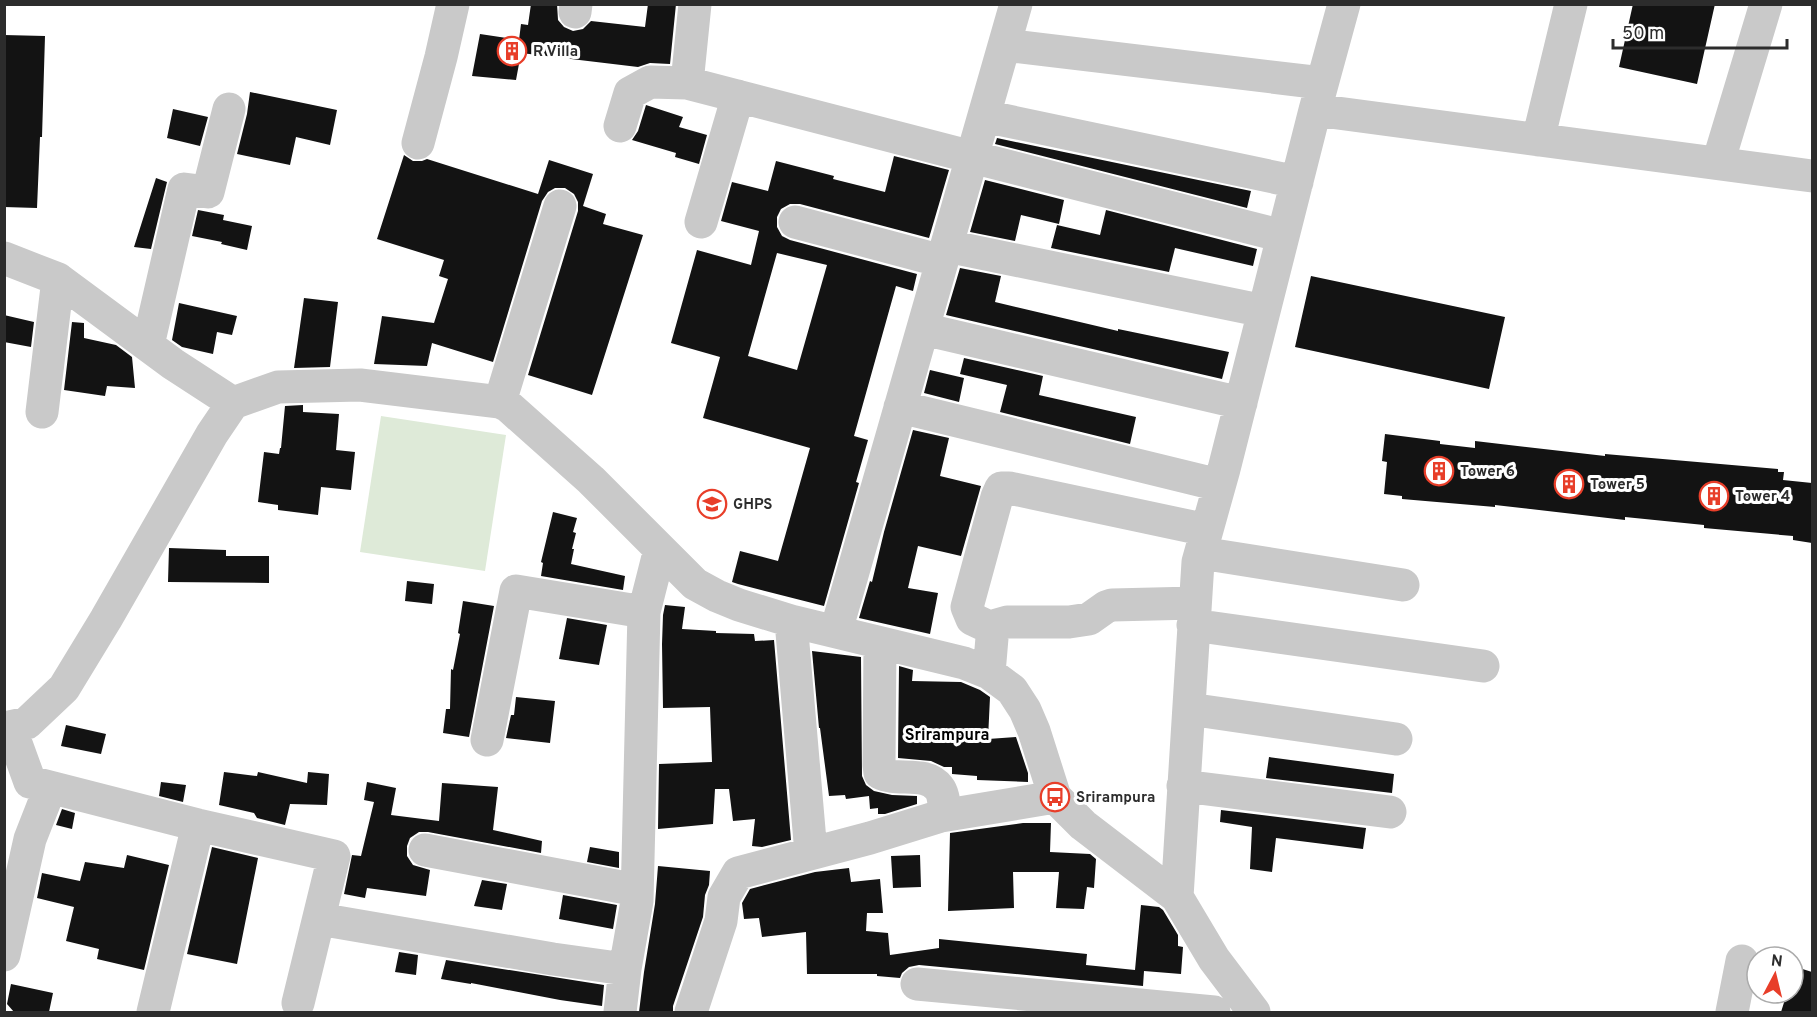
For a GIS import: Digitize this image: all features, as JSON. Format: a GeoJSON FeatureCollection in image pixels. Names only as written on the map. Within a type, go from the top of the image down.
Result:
{"type":"FeatureCollection","features":[{"type":"Feature","properties":{"kind":"street"},"geometry":{"type":"LineString","coordinates":[[418,143],[453,4]]}},
{"type":"Feature","properties":{"kind":"street"},"geometry":{"type":"LineString","coordinates":[[687,83],[695,4]]}},
{"type":"Feature","properties":{"kind":"street"},"geometry":{"type":"LineString","coordinates":[[836,631],[1016,4]]}},
{"type":"Feature","properties":{"kind":"street"},"geometry":{"type":"LineString","coordinates":[[1177,897],[1194,614],[1204,542],[1344,4]]}},
{"type":"Feature","properties":{"kind":"street"},"geometry":{"type":"LineString","coordinates":[[1538,140],[1571,4]]}},
{"type":"Feature","properties":{"kind":"street"},"geometry":{"type":"LineString","coordinates":[[1718,163],[1766,4]]}},
{"type":"Feature","properties":{"kind":"street"},"geometry":{"type":"LineString","coordinates":[[1005,45],[1319,97],[1538,140],[1812,176]]}},
{"type":"Feature","properties":{"kind":"street"},"geometry":{"type":"LineString","coordinates":[[620,126],[630,93],[650,82],[687,83],[1283,236]]}},
{"type":"Feature","properties":{"kind":"street"},"geometry":{"type":"LineString","coordinates":[[701,222],[738,96]]}},
{"type":"Feature","properties":{"kind":"street"},"geometry":{"type":"LineString","coordinates":[[148,345],[184,189],[208,192],[229,109]]}},
{"type":"Feature","properties":{"kind":"street"},"geometry":{"type":"LineString","coordinates":[[984,116],[1297,182]]}},
{"type":"Feature","properties":{"kind":"street"},"geometry":{"type":"LineString","coordinates":[[500,402],[560,206]]}},
{"type":"Feature","properties":{"kind":"street"},"geometry":{"type":"LineString","coordinates":[[795,222],[944,254],[1264,311]]}},
{"type":"Feature","properties":{"kind":"street"},"geometry":{"type":"LineString","coordinates":[[4,258],[58,279],[173,364],[233,403]]}},
{"type":"Feature","properties":{"kind":"street"},"geometry":{"type":"LineString","coordinates":[[42,412],[58,279]]}},
{"type":"Feature","properties":{"kind":"street"},"geometry":{"type":"LineString","coordinates":[[923,329],[1241,403]]}},
{"type":"Feature","properties":{"kind":"street"},"geometry":{"type":"LineString","coordinates":[[298,1003],[334,856],[198,825],[30,782],[7,727],[27,723],[64,688],[212,434],[233,403],[278,387],[360,385],[500,402],[508,406],[591,480],[695,584],[717,596],[791,621],[964,663],[989,673],[1012,690],[1025,710],[1034,731],[1054,797],[1083,825],[1177,897],[1214,959],[1254,1012]]}},
{"type":"Feature","properties":{"kind":"street"},"geometry":{"type":"LineString","coordinates":[[900,407],[1219,485]]}},
{"type":"Feature","properties":{"kind":"street"},"geometry":{"type":"LineString","coordinates":[[1403,585],[1204,542],[1009,488],[1001,489],[997,497],[968,607],[972,619],[987,626],[1007,622],[1069,622],[1089,619],[1112,605],[1194,614],[1483,666]]}},
{"type":"Feature","properties":{"kind":"street"},"geometry":{"type":"LineString","coordinates":[[620,1012],[637,890],[644,612],[660,549]]}},
{"type":"Feature","properties":{"kind":"street"},"geometry":{"type":"LineString","coordinates":[[487,740],[516,591],[644,612]]}},
{"type":"Feature","properties":{"kind":"street"},"geometry":{"type":"LineString","coordinates":[[791,621],[811,853]]}},
{"type":"Feature","properties":{"kind":"street"},"geometry":{"type":"LineString","coordinates":[[989,673],[993,626]]}},
{"type":"Feature","properties":{"kind":"street"},"geometry":{"type":"LineString","coordinates":[[880,643],[880,773],[886,776],[920,778],[932,782],[939,788],[946,815]]}},
{"type":"Feature","properties":{"kind":"street"},"geometry":{"type":"LineString","coordinates":[[1190,709],[1396,739]]}},
{"type":"Feature","properties":{"kind":"street"},"geometry":{"type":"LineString","coordinates":[[1183,786],[1390,812]]}},
{"type":"Feature","properties":{"kind":"street"},"geometry":{"type":"LineString","coordinates":[[4,955],[30,839],[50,788]]}},
{"type":"Feature","properties":{"kind":"street"},"geometry":{"type":"LineString","coordinates":[[691,1012],[721,921],[724,897],[738,873],[946,815],[1054,797]]}},
{"type":"Feature","properties":{"kind":"street"},"geometry":{"type":"LineString","coordinates":[[153,1012],[198,825]]}},
{"type":"Feature","properties":{"kind":"street"},"geometry":{"type":"LineString","coordinates":[[425,850],[637,890]]}},
{"type":"Feature","properties":{"kind":"street"},"geometry":{"type":"LineString","coordinates":[[319,919],[625,969]]}},
{"type":"Feature","properties":{"kind":"street"},"geometry":{"type":"LineString","coordinates":[[1732,1012],[1742,960]]}},
{"type":"Feature","properties":{"kind":"street"},"geometry":{"type":"LineString","coordinates":[[917,984],[1214,1012]]}},
{"type":"Feature","properties":{"kind":"green space"},"geometry":{"type":"Polygon","coordinates":[[[381,416],[506,435],[485,571],[360,552],[381,416]]]}},
{"type":"Feature","properties":{"kind":"building"},"geometry":{"type":"Polygon","coordinates":[[[531,4],[557,4],[558,20],[564,27],[573,31],[583,29],[591,21],[645,27],[648,4],[676,4],[670,64],[650,63],[638,67],[521,53],[516,80],[472,76],[480,34],[519,40],[521,24],[528,25],[531,4]]]}},
{"type":"Feature","properties":{"kind":"building"},"geometry":{"type":"Polygon","coordinates":[[[1633,4],[1715,4],[1697,84],[1619,67],[1633,4]]]}},
{"type":"Feature","properties":{"kind":"building"},"geometry":{"type":"Polygon","coordinates":[[[4,35],[45,36],[37,208],[4,207],[4,35]]]}},
{"type":"Feature","properties":{"kind":"building"},"geometry":{"type":"Polygon","coordinates":[[[250,92],[337,110],[330,145],[296,137],[290,165],[237,154],[250,92]]]}},
{"type":"Feature","properties":{"kind":"building"},"geometry":{"type":"Polygon","coordinates":[[[646,105],[683,117],[679,127],[707,135],[699,164],[675,157],[676,153],[632,140],[638,131],[646,105]]]}},
{"type":"Feature","properties":{"kind":"building"},"geometry":{"type":"Polygon","coordinates":[[[173,109],[208,117],[200,146],[167,138],[173,109]]]}},
{"type":"Feature","properties":{"kind":"building"},"geometry":{"type":"Polygon","coordinates":[[[997,138],[1251,191],[1247,208],[995,144],[997,138]]]}},
{"type":"Feature","properties":{"kind":"building"},"geometry":{"type":"Polygon","coordinates":[[[404,155],[413,161],[427,159],[538,194],[549,160],[593,174],[583,206],[606,214],[603,224],[643,235],[592,395],[528,375],[578,211],[578,202],[574,194],[565,188],[555,188],[548,192],[542,201],[493,362],[432,343],[427,366],[374,364],[382,316],[434,323],[448,279],[439,276],[444,260],[377,239],[404,155]]]}},
{"type":"Feature","properties":{"kind":"building"},"geometry":{"type":"Polygon","coordinates":[[[894,156],[949,170],[929,238],[800,204],[790,204],[781,209],[777,217],[777,227],[782,236],[790,240],[917,274],[913,291],[896,286],[854,436],[868,440],[856,482],[859,483],[824,606],[732,582],[740,551],[778,561],[810,448],[703,418],[720,357],[671,343],[697,250],[751,265],[759,231],[721,221],[732,182],[768,191],[776,161],[885,192],[894,156]],[[777,253],[748,356],[797,370],[827,265],[777,253]]]}},
{"type":"Feature","properties":{"kind":"building"},"geometry":{"type":"Polygon","coordinates":[[[156,178],[167,182],[151,249],[134,247],[156,178]]]}},
{"type":"Feature","properties":{"kind":"building"},"geometry":{"type":"Polygon","coordinates":[[[985,180],[1064,200],[1059,224],[1021,215],[1015,241],[970,232],[985,180]]]}},
{"type":"Feature","properties":{"kind":"building"},"geometry":{"type":"Polygon","coordinates":[[[198,210],[224,215],[223,220],[252,226],[247,250],[192,236],[198,210]]]}},
{"type":"Feature","properties":{"kind":"building"},"geometry":{"type":"Polygon","coordinates":[[[1106,210],[1257,249],[1253,266],[1175,248],[1169,272],[1051,248],[1057,225],[1100,235],[1106,210]]]}},
{"type":"Feature","properties":{"kind":"building"},"geometry":{"type":"Polygon","coordinates":[[[960,268],[1001,276],[995,302],[1118,331],[1118,329],[1229,352],[1222,379],[946,315],[960,268]]]}},
{"type":"Feature","properties":{"kind":"building"},"geometry":{"type":"Polygon","coordinates":[[[1311,276],[1505,317],[1489,389],[1295,347],[1311,276]]]}},
{"type":"Feature","properties":{"kind":"building"},"geometry":{"type":"Polygon","coordinates":[[[304,298],[338,302],[330,367],[294,368],[304,298]]]}},
{"type":"Feature","properties":{"kind":"building"},"geometry":{"type":"Polygon","coordinates":[[[179,303],[237,316],[232,335],[217,332],[213,354],[182,347],[172,340],[179,303]]]}},
{"type":"Feature","properties":{"kind":"building"},"geometry":{"type":"Polygon","coordinates":[[[4,315],[34,322],[31,347],[4,342],[4,315]]]}},
{"type":"Feature","properties":{"kind":"building"},"geometry":{"type":"Polygon","coordinates":[[[72,322],[84,323],[84,338],[116,345],[132,357],[135,388],[107,386],[105,396],[64,390],[72,322]]]}},
{"type":"Feature","properties":{"kind":"building"},"geometry":{"type":"Polygon","coordinates":[[[964,358],[1043,376],[1039,395],[1136,417],[1130,444],[1000,412],[1007,385],[960,374],[964,358]]]}},
{"type":"Feature","properties":{"kind":"building"},"geometry":{"type":"Polygon","coordinates":[[[930,370],[964,378],[959,402],[924,393],[930,370]]]}},
{"type":"Feature","properties":{"kind":"building"},"geometry":{"type":"Polygon","coordinates":[[[303,405],[303,412],[339,414],[336,450],[355,452],[351,490],[321,487],[318,515],[278,510],[278,505],[258,502],[264,452],[279,454],[285,406],[303,405]]]}},
{"type":"Feature","properties":{"kind":"building"},"geometry":{"type":"Polygon","coordinates":[[[913,430],[949,438],[940,476],[981,486],[961,556],[918,546],[908,588],[938,593],[930,634],[859,618],[870,581],[872,582],[913,430]]]}},
{"type":"Feature","properties":{"kind":"building"},"geometry":{"type":"Polygon","coordinates":[[[1385,434],[1475,448],[1475,441],[1605,456],[1605,454],[1778,469],[1778,472],[1784,472],[1783,480],[1812,483],[1812,543],[1793,540],[1793,536],[1704,528],[1704,525],[1625,517],[1625,520],[1495,505],[1495,507],[1402,499],[1402,496],[1384,494],[1387,462],[1382,461],[1385,434]]]}},
{"type":"Feature","properties":{"kind":"building"},"geometry":{"type":"Polygon","coordinates":[[[553,512],[577,518],[573,532],[576,533],[571,564],[625,576],[623,590],[541,576],[543,563],[541,562],[553,512]]]}},
{"type":"Feature","properties":{"kind":"building"},"geometry":{"type":"Polygon","coordinates":[[[169,548],[226,550],[226,556],[269,556],[269,583],[168,582],[169,548]]]}},
{"type":"Feature","properties":{"kind":"building"},"geometry":{"type":"Polygon","coordinates":[[[407,581],[434,584],[432,604],[405,601],[407,581]]]}},
{"type":"Feature","properties":{"kind":"building"},"geometry":{"type":"Polygon","coordinates":[[[463,601],[494,606],[469,737],[443,733],[446,709],[450,709],[451,669],[453,670],[460,634],[458,633],[463,601]]]}},
{"type":"Feature","properties":{"kind":"building"},"geometry":{"type":"Polygon","coordinates":[[[665,605],[685,607],[682,629],[754,634],[755,641],[774,640],[791,840],[762,847],[752,846],[755,819],[733,821],[729,789],[715,789],[713,824],[658,829],[659,764],[712,762],[710,707],[663,708],[662,644],[665,605]]]}},
{"type":"Feature","properties":{"kind":"building"},"geometry":{"type":"Polygon","coordinates":[[[567,618],[607,625],[599,665],[559,659],[567,618]]]}},
{"type":"Feature","properties":{"kind":"building"},"geometry":{"type":"Polygon","coordinates":[[[812,651],[861,657],[862,776],[866,785],[874,791],[892,795],[917,796],[917,804],[878,814],[878,808],[870,809],[869,796],[846,799],[845,795],[829,796],[819,728],[812,651]]]}},
{"type":"Feature","properties":{"kind":"building"},"geometry":{"type":"Polygon","coordinates":[[[899,666],[913,670],[912,681],[961,682],[990,697],[988,739],[1016,737],[1028,773],[1028,782],[977,780],[977,776],[952,774],[952,767],[944,767],[931,761],[898,758],[899,666]]]}},
{"type":"Feature","properties":{"kind":"building"},"geometry":{"type":"Polygon","coordinates":[[[516,697],[555,701],[550,743],[506,738],[511,715],[514,715],[516,697]]]}},
{"type":"Feature","properties":{"kind":"building"},"geometry":{"type":"Polygon","coordinates":[[[66,725],[106,734],[101,754],[61,746],[66,725]]]}},
{"type":"Feature","properties":{"kind":"building"},"geometry":{"type":"Polygon","coordinates":[[[1269,757],[1394,774],[1392,793],[1266,778],[1269,757]]]}},
{"type":"Feature","properties":{"kind":"building"},"geometry":{"type":"Polygon","coordinates":[[[224,772],[257,776],[258,772],[307,783],[308,772],[329,774],[327,805],[290,804],[285,825],[257,818],[254,813],[219,805],[224,772]]]}},
{"type":"Feature","properties":{"kind":"building"},"geometry":{"type":"Polygon","coordinates":[[[161,782],[186,785],[183,802],[159,796],[161,782]]]}},
{"type":"Feature","properties":{"kind":"building"},"geometry":{"type":"Polygon","coordinates":[[[367,782],[396,788],[391,815],[439,821],[442,783],[498,787],[493,830],[542,841],[541,853],[419,832],[410,838],[407,856],[413,865],[430,870],[426,896],[367,888],[365,898],[344,894],[352,855],[361,856],[374,802],[364,800],[367,782]]]}},
{"type":"Feature","properties":{"kind":"building"},"geometry":{"type":"Polygon","coordinates":[[[62,809],[75,813],[72,829],[56,825],[62,809]]]}},
{"type":"Feature","properties":{"kind":"building"},"geometry":{"type":"Polygon","coordinates":[[[1221,810],[1366,828],[1363,849],[1276,838],[1272,872],[1250,869],[1252,827],[1220,822],[1221,810]]]}},
{"type":"Feature","properties":{"kind":"building"},"geometry":{"type":"Polygon","coordinates":[[[1023,823],[1051,823],[1050,852],[1090,854],[1096,859],[1094,888],[1087,887],[1084,909],[1056,908],[1059,872],[1013,872],[1014,908],[948,911],[950,833],[1023,823]]]}},
{"type":"Feature","properties":{"kind":"building"},"geometry":{"type":"Polygon","coordinates":[[[212,847],[258,858],[237,964],[187,954],[212,847]]]}},
{"type":"Feature","properties":{"kind":"building"},"geometry":{"type":"Polygon","coordinates":[[[590,847],[619,852],[619,868],[587,862],[590,847]]]}},
{"type":"Feature","properties":{"kind":"building"},"geometry":{"type":"Polygon","coordinates":[[[127,855],[169,865],[144,970],[97,959],[99,949],[66,941],[74,907],[37,898],[42,873],[80,881],[85,862],[124,868],[127,855]]]}},
{"type":"Feature","properties":{"kind":"building"},"geometry":{"type":"Polygon","coordinates":[[[920,855],[921,887],[893,888],[891,856],[920,855]]]}},
{"type":"Feature","properties":{"kind":"building"},"geometry":{"type":"Polygon","coordinates":[[[658,866],[710,871],[709,885],[705,895],[703,917],[673,1006],[673,1012],[639,1012],[655,904],[658,866]]]}},
{"type":"Feature","properties":{"kind":"building"},"geometry":{"type":"Polygon","coordinates":[[[849,868],[851,882],[880,879],[883,913],[867,913],[866,931],[888,933],[890,955],[939,948],[939,939],[1087,954],[1086,965],[1135,970],[1141,905],[1159,907],[1163,910],[1178,935],[1178,946],[1183,947],[1181,974],[1144,971],[1143,986],[919,965],[909,967],[900,978],[877,976],[877,974],[807,974],[806,932],[762,937],[759,918],[744,919],[742,903],[750,889],[815,872],[849,868]]]}},
{"type":"Feature","properties":{"kind":"building"},"geometry":{"type":"Polygon","coordinates":[[[482,880],[507,884],[502,910],[474,906],[482,880]]]}},
{"type":"Feature","properties":{"kind":"building"},"geometry":{"type":"Polygon","coordinates":[[[563,895],[617,905],[613,929],[559,919],[563,895]]]}},
{"type":"Feature","properties":{"kind":"building"},"geometry":{"type":"Polygon","coordinates":[[[399,952],[418,955],[416,975],[395,972],[399,952]]]}},
{"type":"Feature","properties":{"kind":"building"},"geometry":{"type":"Polygon","coordinates":[[[446,960],[604,985],[602,1006],[441,979],[446,960]]]}},
{"type":"Feature","properties":{"kind":"building"},"geometry":{"type":"Polygon","coordinates":[[[1805,970],[1812,972],[1812,1012],[1781,1012],[1783,1005],[1805,1005],[1805,970]]]}},
{"type":"Feature","properties":{"kind":"building"},"geometry":{"type":"Polygon","coordinates":[[[11,984],[53,993],[49,1012],[14,1012],[7,1004],[11,984]]]}},
{"type":"Feature","properties":{"kind":"place","name":"R Villa"},"geometry":{"type":"Point","coordinates":[512,51]}},
{"type":"Feature","properties":{"kind":"place","name":"Tower 6"},"geometry":{"type":"Point","coordinates":[1439,471]}},
{"type":"Feature","properties":{"kind":"place","name":"Tower 5"},"geometry":{"type":"Point","coordinates":[1569,484]}},
{"type":"Feature","properties":{"kind":"place","name":"Tower 4"},"geometry":{"type":"Point","coordinates":[1714,496]}},
{"type":"Feature","properties":{"kind":"place","name":"GHPS"},"geometry":{"type":"Point","coordinates":[712,504]}},
{"type":"Feature","properties":{"kind":"place","name":"Srirampura"},"geometry":{"type":"Point","coordinates":[1055,797]}},
{"type":"Feature","properties":{"kind":"district","name":"Srirampura"},"geometry":{"type":"Point","coordinates":[947,734]}}]}
